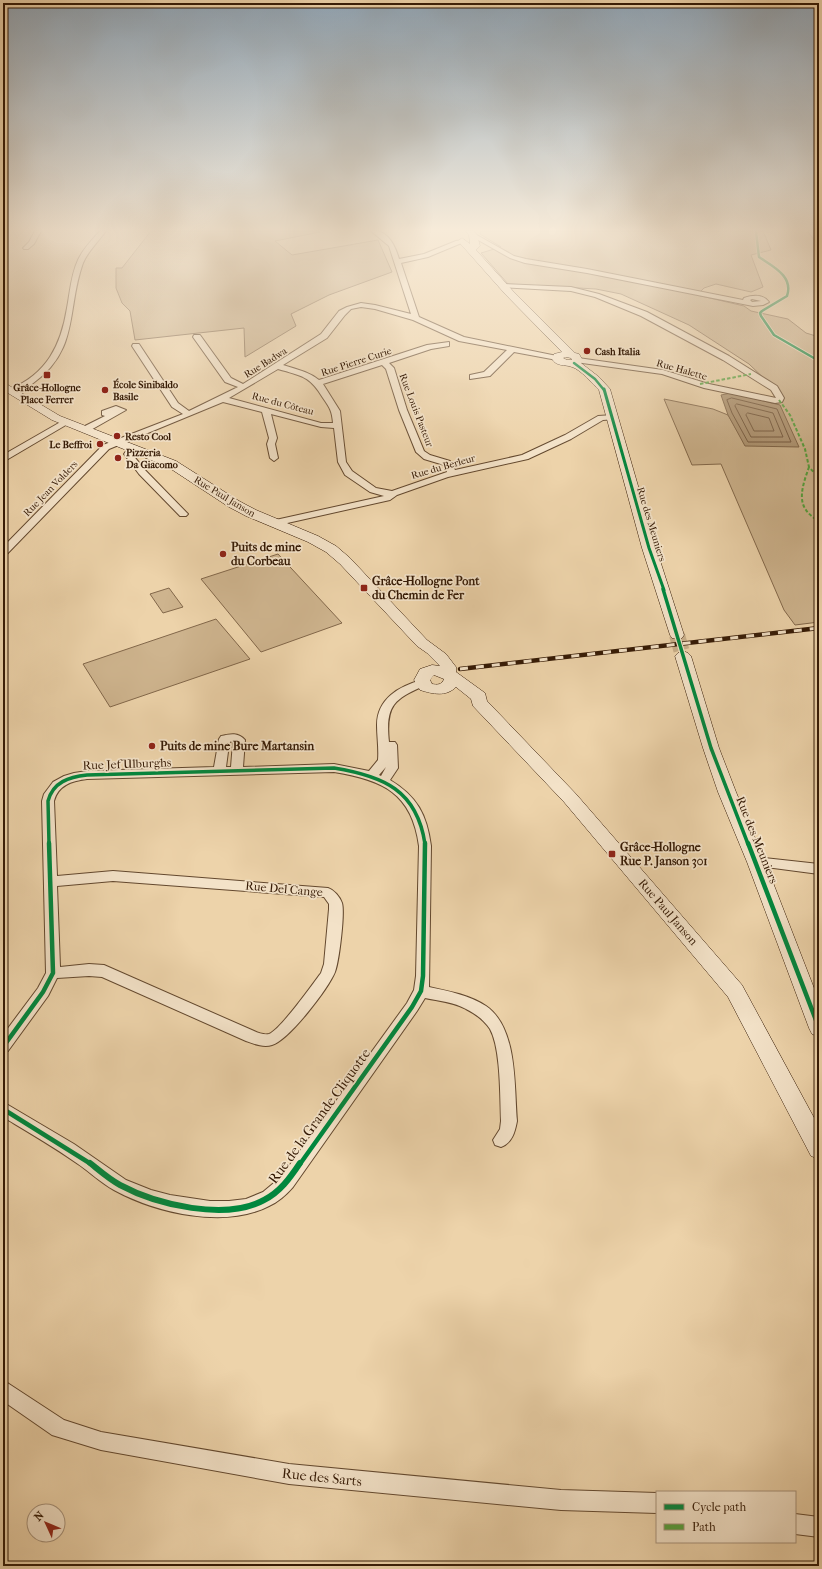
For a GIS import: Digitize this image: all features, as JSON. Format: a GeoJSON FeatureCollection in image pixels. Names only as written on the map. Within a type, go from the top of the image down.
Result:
{"type":"FeatureCollection","features":[{"type":"Feature","properties":{"kind":"street"},"geometry":{"type":"LineString","coordinates":[[8,388],[28,386],[55,359],[64,344],[72,304]]}},
{"type":"Feature","properties":{"kind":"street"},"geometry":{"type":"LineString","coordinates":[[410,304],[416,318]]}},
{"type":"Feature","properties":{"kind":"street","name":"Rue des Meuniers"},"geometry":{"type":"LineString","coordinates":[[519,304],[567,357],[595,379],[604,389],[649,548],[677,635]]}},
{"type":"Feature","properties":{"kind":"street","name":"Rue Halette"},"geometry":{"type":"LineString","coordinates":[[512,350],[663,372],[707,386],[759,398],[775,401],[779,400],[780,398],[774,388],[726,358],[644,314],[620,304]]}},
{"type":"Feature","properties":{"kind":"street","name":"Rue Badwa"},"geometry":{"type":"LineString","coordinates":[[116,442],[188,414],[222,399],[244,387],[324,336],[342,313],[348,308],[361,305],[375,306],[416,318],[454,336],[512,350]]}},
{"type":"Feature","properties":{"kind":"street"},"geometry":{"type":"LineString","coordinates":[[197,337],[228,380],[244,387]]}},
{"type":"Feature","properties":{"kind":"street","name":"Rue Pierre Curie"},"geometry":{"type":"LineString","coordinates":[[318,384],[430,347],[446,344]]}},
{"type":"Feature","properties":{"kind":"street"},"geometry":{"type":"LineString","coordinates":[[136,346],[175,405],[188,414]]}},
{"type":"Feature","properties":{"kind":"street"},"geometry":{"type":"LineString","coordinates":[[473,377],[487,374],[512,350]]}},
{"type":"Feature","properties":{"kind":"street","name":"Rue Louis Pasteur"},"geometry":{"type":"LineString","coordinates":[[384,362],[390,368],[403,410],[406,414],[420,452],[427,457],[447,463],[452,473]]}},
{"type":"Feature","properties":{"kind":"street"},"geometry":{"type":"LineString","coordinates":[[278,366],[306,375],[318,384],[335,410],[342,462],[345,470],[352,477],[373,490],[382,493],[394,493]]}},
{"type":"Feature","properties":{"kind":"street","name":"Rue Paul Janson"},"geometry":{"type":"LineString","coordinates":[[8,388],[56,418],[172,464],[234,504],[313,539],[330,548],[345,560],[422,643],[427,644],[445,662],[448,667],[447,680],[479,702],[570,798],[735,991],[819,1149]]}},
{"type":"Feature","properties":{"kind":"street","name":"Rue du Côteau"},"geometry":{"type":"LineString","coordinates":[[222,399],[321,425],[338,426]]}},
{"type":"Feature","properties":{"kind":"street"},"geometry":{"type":"LineString","coordinates":[[266,411],[273,438],[271,444],[274,458]]}},
{"type":"Feature","properties":{"kind":"street"},"geometry":{"type":"LineString","coordinates":[[86,429],[112,415]]}},
{"type":"Feature","properties":{"kind":"street","name":"Rue du Berleur"},"geometry":{"type":"LineString","coordinates":[[274,523],[387,498],[394,493],[452,473],[525,457],[568,437],[601,418],[613,417]]}},
{"type":"Feature","properties":{"kind":"street"},"geometry":{"type":"LineString","coordinates":[[3,459],[67,422]]}},
{"type":"Feature","properties":{"kind":"street","name":"Rue Jean Volders"},"geometry":{"type":"LineString","coordinates":[[3,553],[106,447],[116,442]]}},
{"type":"Feature","properties":{"kind":"street"},"geometry":{"type":"LineString","coordinates":[[132,448],[128,454],[142,472],[183,514]]}},
{"type":"Feature","properties":{"kind":"street"},"geometry":{"type":"LineString","coordinates":[[422,643],[425,681],[436,690],[447,680]]}},
{"type":"Feature","properties":{"kind":"street","name":"Rue des Meuniers"},"geometry":{"type":"LineString","coordinates":[[683,656],[726,792],[756,862],[819,1028]]}},
{"type":"Feature","properties":{"kind":"street"},"geometry":{"type":"LineString","coordinates":[[377,778],[392,768],[389,720],[392,710],[403,697],[425,681]]}},
{"type":"Feature","properties":{"kind":"street"},"geometry":{"type":"LineString","coordinates":[[220,771],[223,744],[225,739],[232,737],[239,740],[237,770]]}},
{"type":"Feature","properties":{"kind":"street","name":"Rue Jef Ulburghs"},"geometry":{"type":"LineString","coordinates":[[3,1047],[43,992],[53,973],[48,801],[50,792],[59,783],[71,777],[83,775],[334,768],[377,778]]}},
{"type":"Feature","properties":{"kind":"street","name":"Rue de la Grande Cliquotte"},"geometry":{"type":"LineString","coordinates":[[3,1109],[78,1155],[119,1184],[136,1192],[176,1205],[218,1209],[247,1207],[271,1198],[287,1182],[412,1007],[421,991],[423,976],[424,830],[418,813],[408,800],[396,789],[377,778]]}},
{"type":"Feature","properties":{"kind":"street"},"geometry":{"type":"LineString","coordinates":[[756,862],[819,869]]}},
{"type":"Feature","properties":{"kind":"street","name":"Rue Del Cange"},"geometry":{"type":"LineString","coordinates":[[51,882],[90,877],[113,876],[317,891],[328,893],[335,903],[336,909],[331,964],[329,971],[319,986],[276,1038],[267,1041],[251,1037],[104,971],[89,970],[53,973]]}},
{"type":"Feature","properties":{"kind":"street"},"geometry":{"type":"LineString","coordinates":[[421,991],[459,1000],[476,1007],[491,1020],[500,1033],[504,1051],[509,1121],[507,1131],[501,1140]]}},
{"type":"Feature","properties":{"kind":"street","name":"Rue des Sarts"},"geometry":{"type":"LineString","coordinates":[[3,1390],[60,1428],[101,1441],[289,1474],[561,1500],[656,1503]]}},
{"type":"Feature","properties":{"kind":"street"},"geometry":{"type":"LineString","coordinates":[[796,1524],[819,1526]]}},
{"type":"Feature","properties":{"kind":"shaded area"},"geometry":{"type":"Polygon","coordinates":[[[123,304],[311,304],[291,314],[296,326],[245,357],[244,328],[135,340],[130,311],[123,304]]]}},
{"type":"Feature","properties":{"kind":"shaded area"},"geometry":{"type":"Polygon","coordinates":[[[643,304],[736,304],[744,306],[751,311],[788,319],[806,333],[816,336],[819,333],[819,622],[795,625],[784,610],[721,464],[692,465],[664,399],[713,409],[728,415],[746,446],[781,407],[774,402],[779,400],[774,388],[749,364],[689,325],[643,304]]]}},
{"type":"Feature","properties":{"kind":"shaded area"},"geometry":{"type":"Polygon","coordinates":[[[278,554],[342,623],[261,652],[201,579],[278,554]]]}},
{"type":"Feature","properties":{"kind":"shaded area"},"geometry":{"type":"Polygon","coordinates":[[[169,588],[183,607],[163,613],[150,594],[169,588]]]}},
{"type":"Feature","properties":{"kind":"shaded area"},"geometry":{"type":"Polygon","coordinates":[[[216,619],[250,659],[110,707],[83,664],[216,619]]]}},
{"type":"Feature","properties":{"kind":"water"},"geometry":{"type":"Polygon","coordinates":[[[731,393],[780,405],[799,447],[745,446],[728,415],[721,395],[731,393]]]}},
{"type":"Feature","properties":{"kind":"tunnel"},"geometry":{"type":"LineString","coordinates":[[677,635],[683,656]]}},
{"type":"Feature","properties":{"kind":"railway"},"geometry":{"type":"LineString","coordinates":[[460,669],[819,628]]}},
{"type":"Feature","properties":{"kind":"marked path"},"geometry":{"type":"LineString","coordinates":[[700,384],[751,374]]}},
{"type":"Feature","properties":{"kind":"marked path"},"geometry":{"type":"LineString","coordinates":[[779,400],[790,415],[805,449],[809,467],[819,478]]}},
{"type":"Feature","properties":{"kind":"marked path"},"geometry":{"type":"LineString","coordinates":[[809,467],[803,488],[802,500],[805,509],[819,523]]}},
{"type":"Feature","properties":{"kind":"cycle path"},"geometry":{"type":"LineString","coordinates":[[773,304],[760,313],[774,335],[819,361]]}},
{"type":"Feature","properties":{"kind":"cycle path"},"geometry":{"type":"LineString","coordinates":[[574,363],[595,379],[604,389],[649,548],[665,594],[711,748],[819,1028]]}},
{"type":"Feature","properties":{"kind":"cycle path"},"geometry":{"type":"LineString","coordinates":[[3,1047],[43,992],[53,973],[48,801],[53,789],[62,781],[87,775],[334,768],[368,775],[383,781],[396,789],[408,800],[417,813],[422,828],[425,846],[423,976],[421,991],[412,1007],[287,1182],[272,1196],[261,1202],[246,1207],[229,1209],[190,1207],[151,1198],[134,1192],[115,1182],[50,1137],[3,1109]]}},
{"type":"Feature","properties":{"kind":"place","name":"Cash Italia"},"geometry":{"type":"Point","coordinates":[587,351]}},
{"type":"Feature","properties":{"kind":"place","name":"Grâce-Hollogne Place Ferrer"},"geometry":{"type":"Point","coordinates":[47,375]}},
{"type":"Feature","properties":{"kind":"place","name":"École Sinibaldo Basile"},"geometry":{"type":"Point","coordinates":[105,390]}},
{"type":"Feature","properties":{"kind":"place","name":"Resto Cool"},"geometry":{"type":"Point","coordinates":[117,436]}},
{"type":"Feature","properties":{"kind":"place","name":"Le Beffroi"},"geometry":{"type":"Point","coordinates":[100,444]}},
{"type":"Feature","properties":{"kind":"place","name":"Pizzeria Da Giacomo"},"geometry":{"type":"Point","coordinates":[118,458]}},
{"type":"Feature","properties":{"kind":"place","name":"Puits de mine du Corbeau"},"geometry":{"type":"Point","coordinates":[223,554]}},
{"type":"Feature","properties":{"kind":"place","name":"Grâce-Hollogne Pont du Chemin de Fer"},"geometry":{"type":"Point","coordinates":[364,588]}},
{"type":"Feature","properties":{"kind":"place","name":"Puits de mine Bure Martansin"},"geometry":{"type":"Point","coordinates":[152,746]}},
{"type":"Feature","properties":{"kind":"place","name":"Grâce-Hollogne Rue P. Janson 301"},"geometry":{"type":"Point","coordinates":[612,854]}}]}
